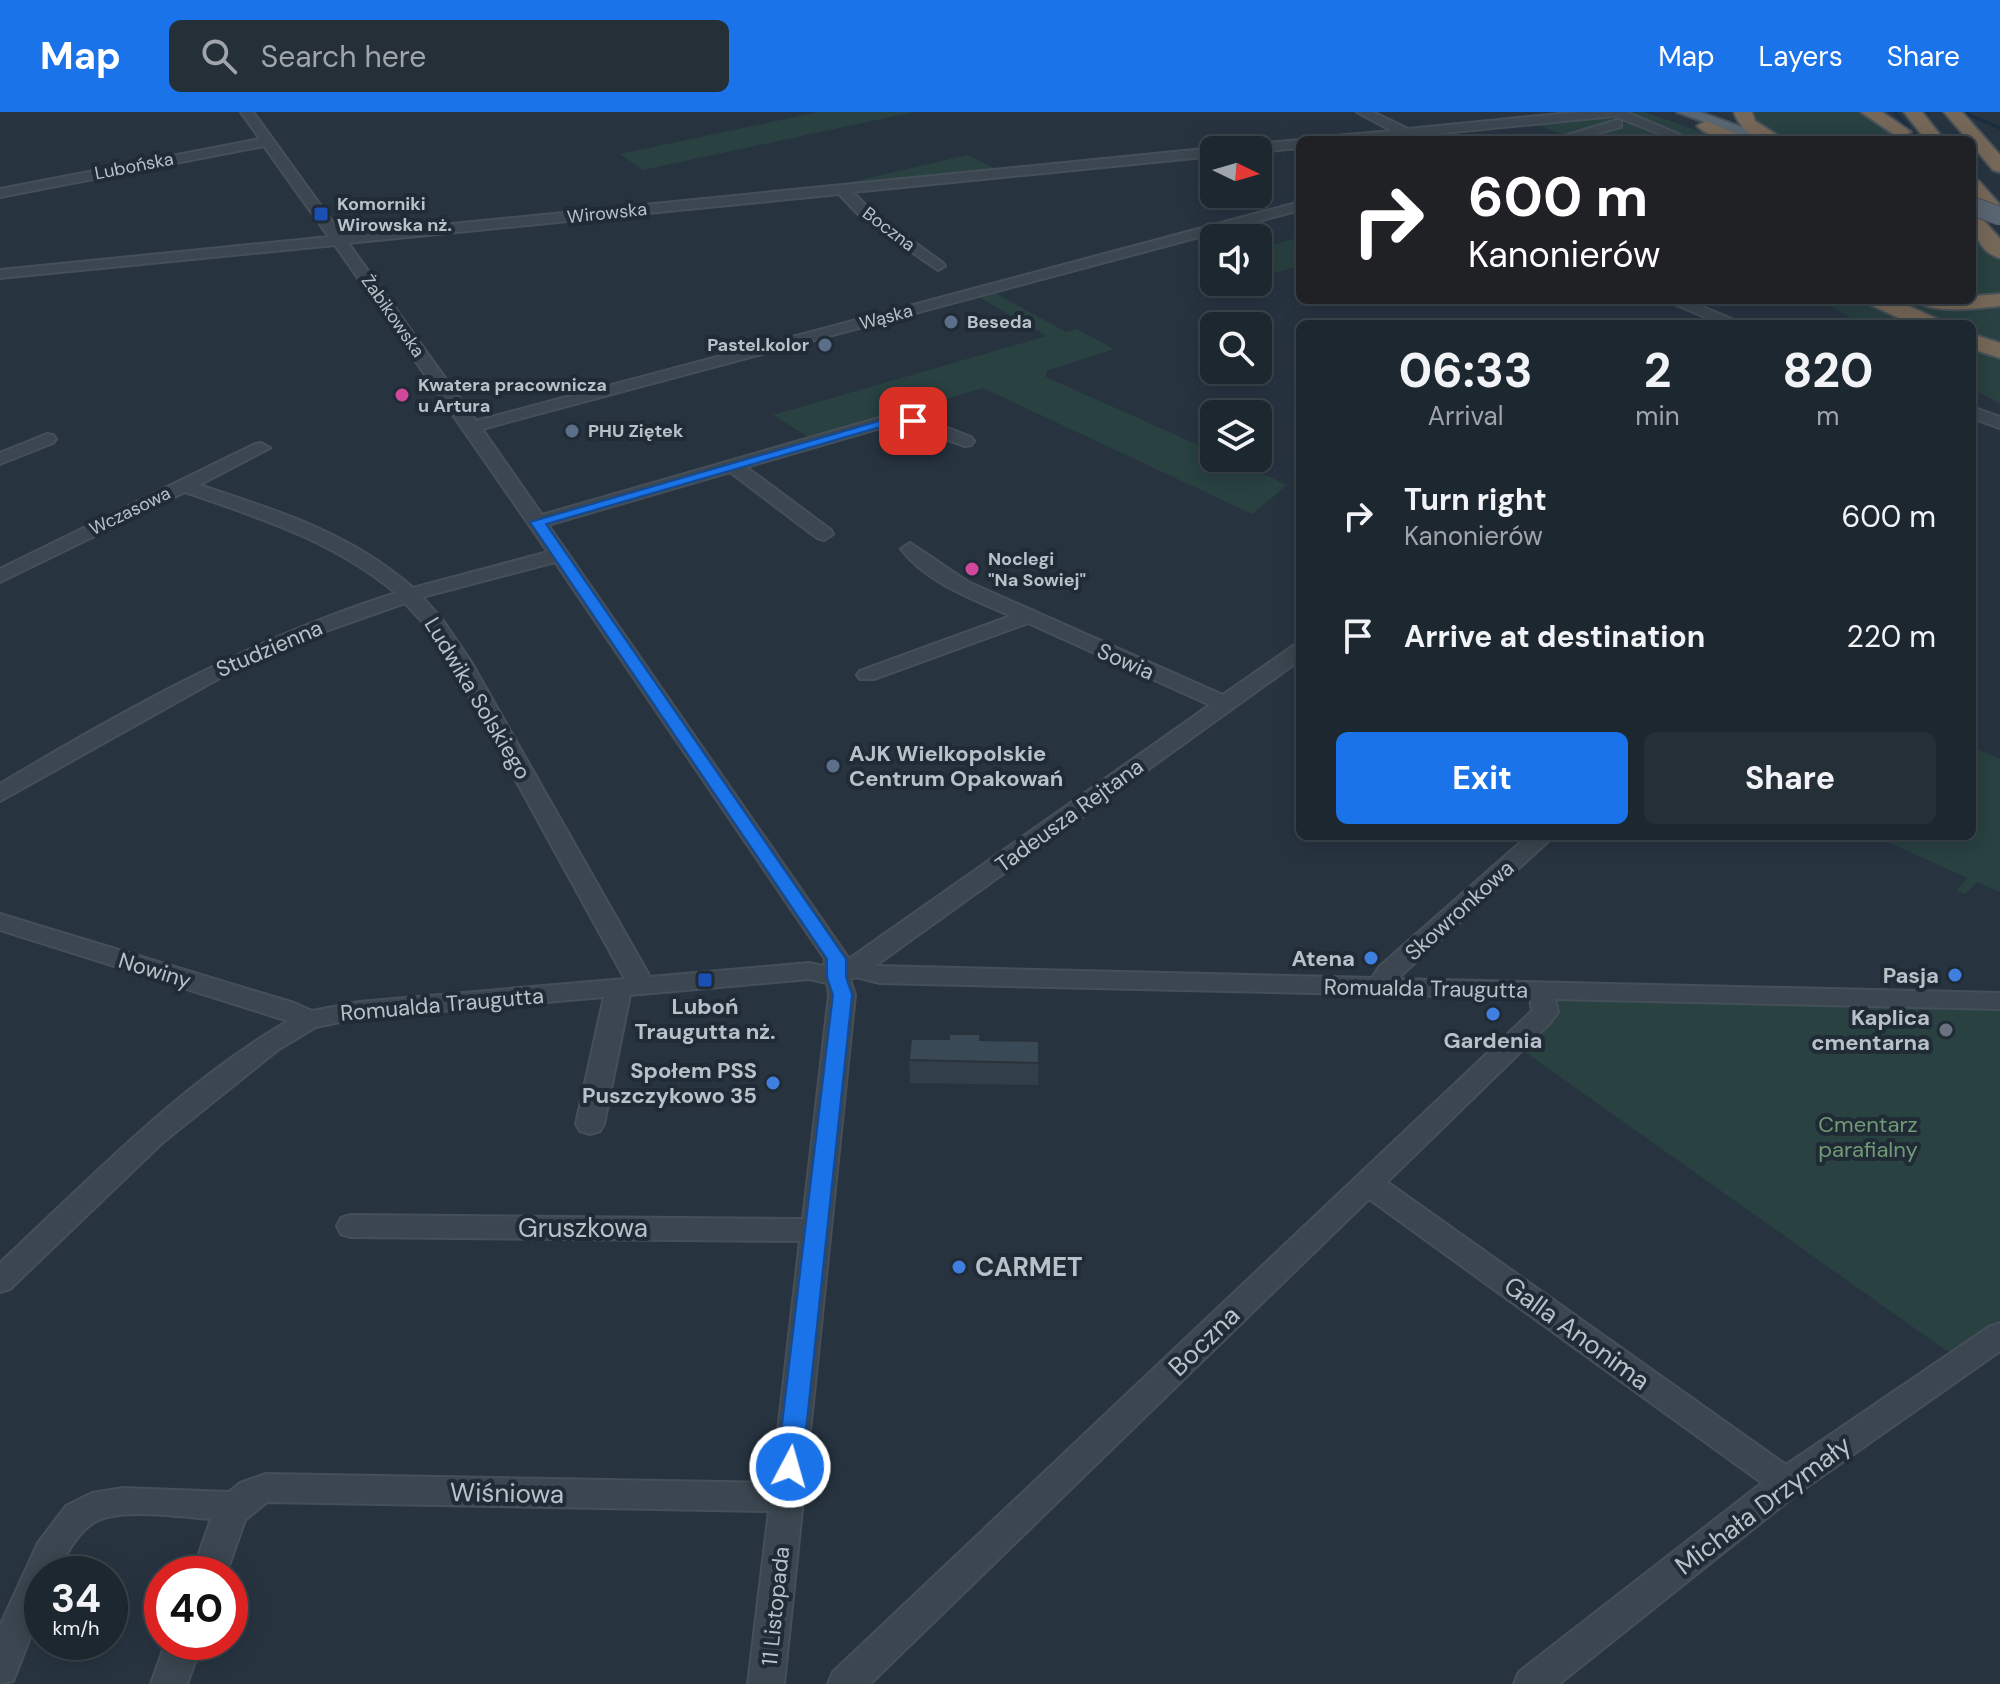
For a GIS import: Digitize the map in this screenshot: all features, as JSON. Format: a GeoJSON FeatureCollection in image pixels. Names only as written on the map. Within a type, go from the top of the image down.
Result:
{"type":"FeatureCollection","features":[{"type":"Feature","properties":{"kind":"highway"},"geometry":{"type":"LineString","coordinates":[[1743,112],[1747,124],[1766,136]]}},
{"type":"Feature","properties":{"kind":"highway"},"geometry":{"type":"LineString","coordinates":[[1870,112],[1905,136]]}},
{"type":"Feature","properties":{"kind":"highway"},"geometry":{"type":"LineString","coordinates":[[1886,112],[1905,136]]}},
{"type":"Feature","properties":{"kind":"highway"},"geometry":{"type":"LineString","coordinates":[[1913,112],[1932,136]]}},
{"type":"Feature","properties":{"kind":"highway"},"geometry":{"type":"LineString","coordinates":[[1928,112],[1948,136]]}},
{"type":"Feature","properties":{"kind":"highway"},"geometry":{"type":"LineString","coordinates":[[1953,112],[1974,136]]}},
{"type":"Feature","properties":{"kind":"highway"},"geometry":{"type":"LineString","coordinates":[[1706,126],[1727,136]]}},
{"type":"Feature","properties":{"kind":"highway"},"geometry":{"type":"LineString","coordinates":[[1976,138],[2000,166]]}},
{"type":"Feature","properties":{"kind":"highway"},"geometry":{"type":"LineString","coordinates":[[1976,169],[2000,197]]}},
{"type":"Feature","properties":{"kind":"highway"},"geometry":{"type":"LineString","coordinates":[[1976,189],[2000,216]]}},
{"type":"Feature","properties":{"kind":"highway"},"geometry":{"type":"LineString","coordinates":[[1976,222],[2000,252]]}},
{"type":"Feature","properties":{"kind":"highway"},"geometry":{"type":"LineString","coordinates":[[1976,302],[2000,300]]}},
{"type":"Feature","properties":{"kind":"highway"},"geometry":{"type":"LineString","coordinates":[[1887,304],[1921,320]]}},
{"type":"Feature","properties":{"kind":"highway"},"geometry":{"type":"LineString","coordinates":[[1976,342],[2000,351]]}},
{"type":"Feature","properties":{"kind":"main road"},"geometry":{"type":"LineString","coordinates":[[1664,112],[1736,136]]}},
{"type":"Feature","properties":{"kind":"main road"},"geometry":{"type":"LineString","coordinates":[[1685,112],[1760,136]]}},
{"type":"Feature","properties":{"kind":"main road"},"geometry":{"type":"LineString","coordinates":[[1976,207],[2000,216]]}},
{"type":"Feature","properties":{"kind":"main road"},"geometry":{"type":"LineString","coordinates":[[1976,218],[2000,224]]}},
{"type":"Feature","properties":{"kind":"street","name":"Żabikowska"},"geometry":{"type":"LineString","coordinates":[[247,112],[537,522]]}},
{"type":"Feature","properties":{"kind":"street"},"geometry":{"type":"LineString","coordinates":[[1363,112],[1418,136]]}},
{"type":"Feature","properties":{"kind":"street"},"geometry":{"type":"LineString","coordinates":[[1378,136],[1615,112],[1676,136]]}},
{"type":"Feature","properties":{"kind":"street"},"geometry":{"type":"LineString","coordinates":[[1572,136],[1631,120]]}},
{"type":"Feature","properties":{"kind":"street","name":"Lubońska"},"geometry":{"type":"LineString","coordinates":[[0,193],[268,141]]}},
{"type":"Feature","properties":{"kind":"street"},"geometry":{"type":"LineString","coordinates":[[1272,147],[1296,144]]}},
{"type":"Feature","properties":{"kind":"street","name":"Wirowska"},"geometry":{"type":"LineString","coordinates":[[0,274],[1200,153]]}},
{"type":"Feature","properties":{"kind":"street","name":"Boczna"},"geometry":{"type":"LineString","coordinates":[[842,189],[873,220],[938,266]]}},
{"type":"Feature","properties":{"kind":"street","name":"Wąska"},"geometry":{"type":"LineString","coordinates":[[472,427],[1296,207]]}},
{"type":"Feature","properties":{"kind":"street"},"geometry":{"type":"LineString","coordinates":[[1683,304],[1725,320]]}},
{"type":"Feature","properties":{"kind":"street"},"geometry":{"type":"LineString","coordinates":[[1976,414],[2000,423]]}},
{"type":"Feature","properties":{"kind":"street"},"geometry":{"type":"LineString","coordinates":[[537,522],[900,419],[965,441]]}},
{"type":"Feature","properties":{"kind":"street"},"geometry":{"type":"LineString","coordinates":[[0,459],[47,439]]}},
{"type":"Feature","properties":{"kind":"street","name":"Wczasowa"},"geometry":{"type":"LineString","coordinates":[[0,576],[261,448]]}},
{"type":"Feature","properties":{"kind":"street"},"geometry":{"type":"LineString","coordinates":[[733,466],[824,534]]}},
{"type":"Feature","properties":{"kind":"street","name":"Ludwika Solskiego"},"geometry":{"type":"LineString","coordinates":[[183,486],[334,539],[368,558],[411,594],[461,662],[638,978],[629,987]]}},
{"type":"Feature","properties":{"kind":"street","name":"11 Listopada"},"geometry":{"type":"LineString","coordinates":[[537,522],[831,946],[845,973],[766,1684]]}},
{"type":"Feature","properties":{"kind":"street","name":"Sowia"},"geometry":{"type":"LineString","coordinates":[[910,549],[950,580],[1225,704]]}},
{"type":"Feature","properties":{"kind":"street","name":"Studzienna"},"geometry":{"type":"LineString","coordinates":[[0,794],[190,684],[245,656],[314,627],[411,594],[465,577],[560,555]]}},
{"type":"Feature","properties":{"kind":"street"},"geometry":{"type":"LineString","coordinates":[[867,675],[1027,617]]}},
{"type":"Feature","properties":{"kind":"street","name":"Tadeusza Rejtana"},"geometry":{"type":"LineString","coordinates":[[845,973],[1296,653]]}},
{"type":"Feature","properties":{"kind":"street","name":"Skowronkowa"},"geometry":{"type":"LineString","coordinates":[[1383,987],[1388,973],[1538,840]]}},
{"type":"Feature","properties":{"kind":"street","name":"Nowiny"},"geometry":{"type":"LineString","coordinates":[[0,922],[285,1009],[309,1020]]}},
{"type":"Feature","properties":{"kind":"street","name":"Romualda Traugutta"},"geometry":{"type":"LineString","coordinates":[[0,1281],[152,1136],[270,1043],[309,1020],[359,1010],[809,971],[2000,1001]]}},
{"type":"Feature","properties":{"kind":"street"},"geometry":{"type":"LineString","coordinates":[[590,1124],[629,987]]}},
{"type":"Feature","properties":{"kind":"street","name":"Boczna"},"geometry":{"type":"LineString","coordinates":[[846,1684],[1540,1018],[1545,1012],[1541,990]]}},
{"type":"Feature","properties":{"kind":"street","name":"Galla Anonima"},"geometry":{"type":"LineString","coordinates":[[1369,1184],[1786,1483]]}},
{"type":"Feature","properties":{"kind":"street","name":"Gruszkowa"},"geometry":{"type":"LineString","coordinates":[[351,1226],[815,1230]]}},
{"type":"Feature","properties":{"kind":"street","name":"Michała Drzymały"},"geometry":{"type":"LineString","coordinates":[[1532,1684],[1786,1483],[2000,1335]]}},
{"type":"Feature","properties":{"kind":"street","name":"Wiśniowa"},"geometry":{"type":"LineString","coordinates":[[233,1506],[247,1495],[266,1488],[786,1497]]}},
{"type":"Feature","properties":{"kind":"street"},"geometry":{"type":"LineString","coordinates":[[0,1670],[55,1542],[69,1520],[80,1512],[91,1507],[120,1503],[233,1506],[215,1556]]}},
{"type":"Feature","properties":{"kind":"street"},"geometry":{"type":"LineString","coordinates":[[169,1684],[178,1660]]}},
{"type":"Feature","properties":{"kind":"green space"},"geometry":{"type":"Polygon","coordinates":[[[818,112],[914,112],[643,170],[620,154],[818,112]]]}},
{"type":"Feature","properties":{"kind":"green space"},"geometry":{"type":"Polygon","coordinates":[[[1627,112],[1645,112],[1713,136],[1679,136],[1642,123],[1649,120],[1627,112]]]}},
{"type":"Feature","properties":{"kind":"green space"},"geometry":{"type":"Polygon","coordinates":[[[1749,112],[1866,112],[1900,136],[1773,136],[1747,115],[1749,112]]]}},
{"type":"Feature","properties":{"kind":"green space"},"geometry":{"type":"Polygon","coordinates":[[[1600,115],[1621,122],[1565,136],[1532,123],[1600,115]]]}},
{"type":"Feature","properties":{"kind":"green space"},"geometry":{"type":"Polygon","coordinates":[[[1627,123],[1671,136],[1578,136],[1627,123]]]}},
{"type":"Feature","properties":{"kind":"green space"},"geometry":{"type":"Polygon","coordinates":[[[967,155],[1001,171],[817,190],[967,155]]]}},
{"type":"Feature","properties":{"kind":"green space"},"geometry":{"type":"Polygon","coordinates":[[[1976,231],[2000,259],[2000,297],[1976,300],[1976,231]]]}},
{"type":"Feature","properties":{"kind":"green space"},"geometry":{"type":"Polygon","coordinates":[[[1296,238],[1296,267],[1272,273],[1272,245],[1296,238]]]}},
{"type":"Feature","properties":{"kind":"green space"},"geometry":{"type":"Polygon","coordinates":[[[993,292],[1066,332],[1077,329],[1114,349],[1046,371],[1046,377],[1200,446],[1200,472],[1258,472],[1287,485],[1252,514],[983,388],[813,440],[773,415],[1047,336],[977,296],[993,292]]]}},
{"type":"Feature","properties":{"kind":"green space"},"geometry":{"type":"Polygon","coordinates":[[[1828,304],[1876,304],[1909,320],[1854,320],[1828,304]]]}},
{"type":"Feature","properties":{"kind":"green space"},"geometry":{"type":"Polygon","coordinates":[[[1892,304],[2000,304],[2000,349],[1976,340],[1976,320],[1926,320],[1892,304]]]}},
{"type":"Feature","properties":{"kind":"green space"},"geometry":{"type":"Polygon","coordinates":[[[1976,347],[2000,356],[2000,404],[1976,390],[1976,347]]]}},
{"type":"Feature","properties":{"kind":"green space"},"geometry":{"type":"Polygon","coordinates":[[[1976,749],[2000,759],[2000,892],[1977,882],[1965,894],[1956,890],[1968,878],[1883,840],[1976,840],[1976,749]]]}},
{"type":"Feature","properties":{"kind":"green space","name":"Cmentarz parafialny"},"geometry":{"type":"Polygon","coordinates":[[[1549,997],[2000,1010],[2000,1320],[1948,1352],[1521,1049],[1549,997]]]}},
{"type":"Feature","properties":{"kind":"building"},"geometry":{"type":"Polygon","coordinates":[[[949,1034],[981,1034],[980,1040],[1039,1041],[1039,1063],[909,1060],[911,1039],[949,1039],[949,1034]]]}},
{"type":"Feature","properties":{"kind":"waterway"},"geometry":{"type":"LineString","coordinates":[[1700,112],[1738,124]]}},
{"type":"Feature","properties":{"kind":"waterway"},"geometry":{"type":"LineString","coordinates":[[1895,112],[1914,136]]}},
{"type":"Feature","properties":{"kind":"waterway"},"geometry":{"type":"LineString","coordinates":[[1962,112],[2000,128]]}},
{"type":"Feature","properties":{"kind":"place","name":"Komorniki Wirowska nż."},"geometry":{"type":"Point","coordinates":[321,214]}},
{"type":"Feature","properties":{"kind":"place","name":"Beseda"},"geometry":{"type":"Point","coordinates":[951,322]}},
{"type":"Feature","properties":{"kind":"place","name":"Pastel.kolor"},"geometry":{"type":"Point","coordinates":[825,345]}},
{"type":"Feature","properties":{"kind":"place","name":"Kwatera pracownicza u Artura"},"geometry":{"type":"Point","coordinates":[402,395]}},
{"type":"Feature","properties":{"kind":"place","name":"PHU Ziętek"},"geometry":{"type":"Point","coordinates":[572,431]}},
{"type":"Feature","properties":{"kind":"place","name":"Noclegi \"Na Sowiej\""},"geometry":{"type":"Point","coordinates":[972,569]}},
{"type":"Feature","properties":{"kind":"place","name":"AJK Wielkopolskie Centrum Opakowań"},"geometry":{"type":"Point","coordinates":[833,766]}},
{"type":"Feature","properties":{"kind":"place","name":"Atena"},"geometry":{"type":"Point","coordinates":[1371,958]}},
{"type":"Feature","properties":{"kind":"place","name":"Pasja"},"geometry":{"type":"Point","coordinates":[1955,975]}},
{"type":"Feature","properties":{"kind":"place","name":"Luboń Traugutta nż."},"geometry":{"type":"Point","coordinates":[705,980]}},
{"type":"Feature","properties":{"kind":"place","name":"Gardenia"},"geometry":{"type":"Point","coordinates":[1493,1014]}},
{"type":"Feature","properties":{"kind":"place","name":"Kaplica cmentarna"},"geometry":{"type":"Point","coordinates":[1946,1030]}},
{"type":"Feature","properties":{"kind":"place","name":"Społem PSS Puszczykowo 35"},"geometry":{"type":"Point","coordinates":[773,1083]}},
{"type":"Feature","properties":{"kind":"place","name":"CARMET"},"geometry":{"type":"Point","coordinates":[959,1267]}},
{"type":"Feature","properties":{"kind":"route"},"geometry":{"type":"LineString","coordinates":[[790,1467],[842,995],[842,987],[836,977],[837,959],[831,946],[537,522],[893,419],[913,421]]}}]}
